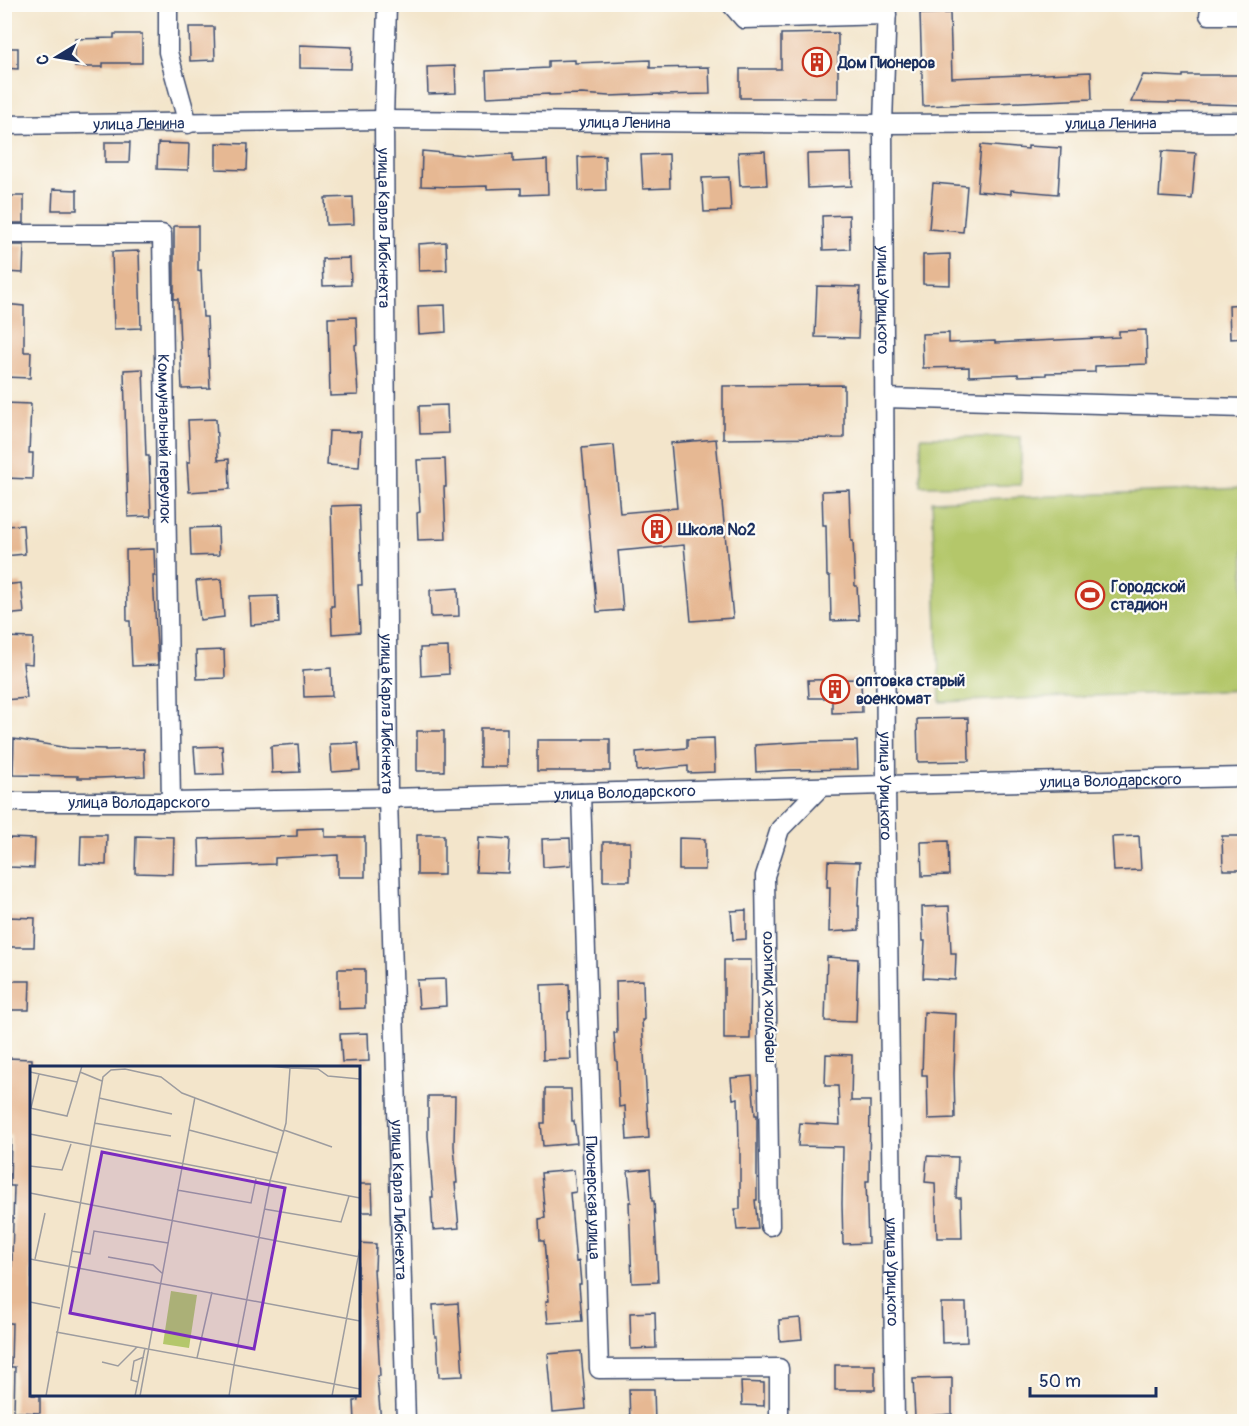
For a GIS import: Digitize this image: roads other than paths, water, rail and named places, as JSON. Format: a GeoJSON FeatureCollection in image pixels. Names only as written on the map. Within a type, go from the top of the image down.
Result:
{"type":"FeatureCollection","features":[{"type":"Feature","properties":{"kind":"street"},"geometry":{"type":"LineString","coordinates":[[168,4],[168,52],[188,124]]}},
{"type":"Feature","properties":{"kind":"street","name":"улица Карла Либкнехта"},"geometry":{"type":"LineString","coordinates":[[387,4],[384,120],[388,798],[406,1422]]}},
{"type":"Feature","properties":{"kind":"street"},"geometry":{"type":"LineString","coordinates":[[731,4],[744,19],[887,10]]}},
{"type":"Feature","properties":{"kind":"street","name":"улица Урицкого"},"geometry":{"type":"LineString","coordinates":[[887,10],[883,124],[886,785],[895,1422]]}},
{"type":"Feature","properties":{"kind":"street"},"geometry":{"type":"LineString","coordinates":[[1209,15],[1245,15]]}},
{"type":"Feature","properties":{"kind":"street","name":"улица Ленина"},"geometry":{"type":"LineString","coordinates":[[4,125],[384,120],[883,124],[1245,122]]}},
{"type":"Feature","properties":{"kind":"street","name":"Коммунальный переулок"},"geometry":{"type":"LineString","coordinates":[[4,234],[162,234],[171,802]]}},
{"type":"Feature","properties":{"kind":"street"},"geometry":{"type":"LineString","coordinates":[[885,398],[1245,408]]}},
{"type":"Feature","properties":{"kind":"street","name":"улица Володарского"},"geometry":{"type":"LineString","coordinates":[[4,802],[388,798],[1245,777]]}},
{"type":"Feature","properties":{"kind":"street","name":"переулок Урицкого"},"geometry":{"type":"LineString","coordinates":[[770,1226],[765,876],[780,829],[821,787]]}},
{"type":"Feature","properties":{"kind":"street","name":"Пионерская улица"},"geometry":{"type":"LineString","coordinates":[[580,793],[599,1369],[779,1368],[779,1422]]}},
{"type":"Feature","properties":{"kind":"place","name":"Дом Пионеров"},"geometry":{"type":"Point","coordinates":[817,62]}},
{"type":"Feature","properties":{"kind":"place","name":"Школа №2"},"geometry":{"type":"Point","coordinates":[657,529]}},
{"type":"Feature","properties":{"kind":"place","name":"Городской стадион"},"geometry":{"type":"Point","coordinates":[1090,595]}},
{"type":"Feature","properties":{"kind":"place","name":"оптовка старый военкомат"},"geometry":{"type":"Point","coordinates":[835,689]}}]}
